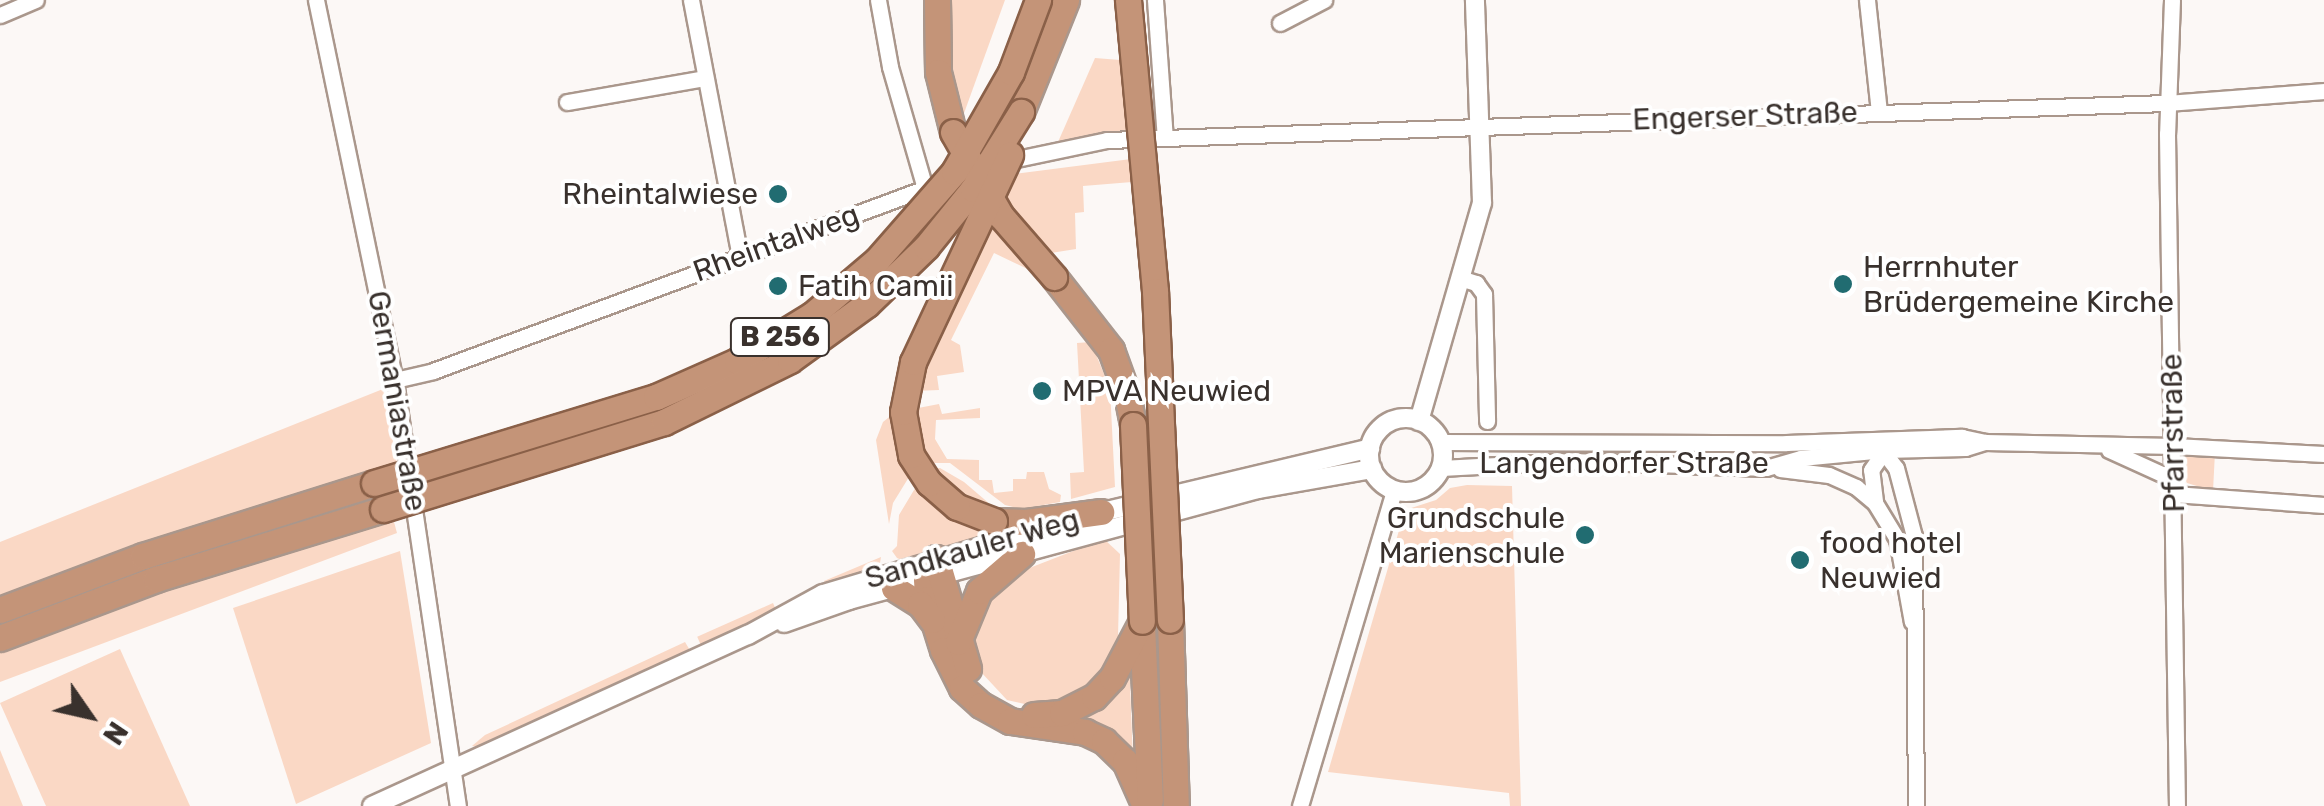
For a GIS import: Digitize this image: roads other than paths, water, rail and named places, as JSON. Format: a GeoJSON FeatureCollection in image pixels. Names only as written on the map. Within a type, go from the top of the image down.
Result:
{"type":"FeatureCollection","features":[{"type":"Feature","properties":{"kind":"highway"},"geometry":{"type":"LineString","coordinates":[[938,0],[938,72],[959,144],[1001,216],[1100,332],[1122,378],[1133,425],[1148,806]]}},
{"type":"Feature","properties":{"kind":"highway","name":"B 256"},"geometry":{"type":"LineString","coordinates":[[0,610],[143,556],[656,397],[736,361],[812,315],[877,260],[954,172],[1011,72],[1038,0]]}},
{"type":"Feature","properties":{"kind":"highway","name":"B 256"},"geometry":{"type":"LineString","coordinates":[[0,638],[156,579],[664,422],[790,360],[867,304],[926,247],[973,189],[1022,112],[1066,0]]}},
{"type":"Feature","properties":{"kind":"highway"},"geometry":{"type":"LineString","coordinates":[[1128,0],[1157,328],[1176,806]]}},
{"type":"Feature","properties":{"kind":"highway"},"geometry":{"type":"LineString","coordinates":[[1022,112],[1002,173],[913,362],[904,401],[906,440],[923,476],[947,500],[994,521],[1026,522],[1101,512]]}},
{"type":"Feature","properties":{"kind":"highway"},"geometry":{"type":"LineString","coordinates":[[958,642],[979,590],[1022,554]]}},
{"type":"Feature","properties":{"kind":"highway"},"geometry":{"type":"LineString","coordinates":[[935,571],[969,673],[984,693],[1014,710],[1050,715],[1074,708],[1103,688],[1142,620]]}},
{"type":"Feature","properties":{"kind":"highway"},"geometry":{"type":"LineString","coordinates":[[934,624],[935,571]]}},
{"type":"Feature","properties":{"kind":"highway"},"geometry":{"type":"LineString","coordinates":[[894,588],[920,604],[934,624],[955,677],[972,698],[1010,721],[1085,732],[1104,741],[1125,762],[1148,806]]}},
{"type":"Feature","properties":{"kind":"street"},"geometry":{"type":"LineString","coordinates":[[0,15],[36,0]]}},
{"type":"Feature","properties":{"kind":"street","name":"Germaniastraße"},"geometry":{"type":"LineString","coordinates":[[316,0],[395,380],[458,806]]}},
{"type":"Feature","properties":{"kind":"street"},"geometry":{"type":"LineString","coordinates":[[690,0],[740,257]]}},
{"type":"Feature","properties":{"kind":"street"},"geometry":{"type":"LineString","coordinates":[[878,0],[890,68],[925,188]]}},
{"type":"Feature","properties":{"kind":"street"},"geometry":{"type":"LineString","coordinates":[[1156,0],[1165,138]]}},
{"type":"Feature","properties":{"kind":"street"},"geometry":{"type":"LineString","coordinates":[[1280,23],[1324,0]]}},
{"type":"Feature","properties":{"kind":"street"},"geometry":{"type":"LineString","coordinates":[[1300,806],[1394,490],[1372,469],[1370,448],[1378,432],[1391,422],[1420,420],[1482,203],[1476,0]]}},
{"type":"Feature","properties":{"kind":"street"},"geometry":{"type":"LineString","coordinates":[[1867,0],[1879,112]]}},
{"type":"Feature","properties":{"kind":"street","name":"Pfarrstraße"},"geometry":{"type":"LineString","coordinates":[[2172,0],[2168,102],[2177,806]]}},
{"type":"Feature","properties":{"kind":"street"},"geometry":{"type":"LineString","coordinates":[[567,102],[704,78]]}},
{"type":"Feature","properties":{"kind":"street","name":"Engerser Straße"},"geometry":{"type":"LineString","coordinates":[[1165,138],[2168,102],[2324,91]]}},
{"type":"Feature","properties":{"kind":"street","name":"Rheintalweg"},"geometry":{"type":"LineString","coordinates":[[395,380],[433,371],[925,188],[1026,155],[1107,140],[1165,138]]}},
{"type":"Feature","properties":{"kind":"street"},"geometry":{"type":"LineString","coordinates":[[1463,279],[1476,283],[1484,294],[1487,421]]}},
{"type":"Feature","properties":{"kind":"street","name":"Langendorfer Straße"},"geometry":{"type":"LineString","coordinates":[[1394,490],[1416,491],[1427,486],[1442,468],[1441,442],[1420,420]]}},
{"type":"Feature","properties":{"kind":"street"},"geometry":{"type":"LineString","coordinates":[[1875,503],[1870,479],[1884,450],[1898,436]]}},
{"type":"Feature","properties":{"kind":"street","name":"Langendorfer Straße"},"geometry":{"type":"LineString","coordinates":[[1441,442],[1786,443],[1898,436],[2324,454]]}},
{"type":"Feature","properties":{"kind":"street"},"geometry":{"type":"LineString","coordinates":[[1866,438],[1884,450],[1899,476],[1914,536],[1917,598],[1912,623]]}},
{"type":"Feature","properties":{"kind":"street","name":"Langendorfer Straße"},"geometry":{"type":"LineString","coordinates":[[1442,468],[1523,461],[1766,468],[1794,459],[1884,450],[1965,448],[1985,442]]}},
{"type":"Feature","properties":{"kind":"street","name":"Langendorfer Straße"},"geometry":{"type":"LineString","coordinates":[[2086,443],[2174,475]]}},
{"type":"Feature","properties":{"kind":"street","name":"Sandkauler Weg"},"geometry":{"type":"LineString","coordinates":[[769,626],[894,588],[1101,512],[1183,489],[1370,448]]}},
{"type":"Feature","properties":{"kind":"street"},"geometry":{"type":"LineString","coordinates":[[1899,476],[1910,449]]}},
{"type":"Feature","properties":{"kind":"street"},"geometry":{"type":"LineString","coordinates":[[1766,468],[1829,475],[1856,487],[1875,503],[1898,538],[1912,623],[1916,806]]}},
{"type":"Feature","properties":{"kind":"street","name":"Sandkauler Weg"},"geometry":{"type":"LineString","coordinates":[[372,806],[769,626],[823,594],[1022,554],[1323,475],[1372,469]]}},
{"type":"Feature","properties":{"kind":"street"},"geometry":{"type":"LineString","coordinates":[[2174,494],[2324,505]]}},
{"type":"Feature","properties":{"kind":"place","name":"Rheintalwiese"},"geometry":{"type":"Point","coordinates":[778,194]}},
{"type":"Feature","properties":{"kind":"place","name":"Herrnhuter Brüdergemeine Kirche"},"geometry":{"type":"Point","coordinates":[1843,284]}},
{"type":"Feature","properties":{"kind":"place","name":"Fatih Camii"},"geometry":{"type":"Point","coordinates":[778,286]}},
{"type":"Feature","properties":{"kind":"place","name":"MPVA Neuwied"},"geometry":{"type":"Point","coordinates":[1042,391]}},
{"type":"Feature","properties":{"kind":"place","name":"Grundschule Marienschule"},"geometry":{"type":"Point","coordinates":[1585,535]}},
{"type":"Feature","properties":{"kind":"place","name":"food hotel Neuwied"},"geometry":{"type":"Point","coordinates":[1800,560]}}]}
